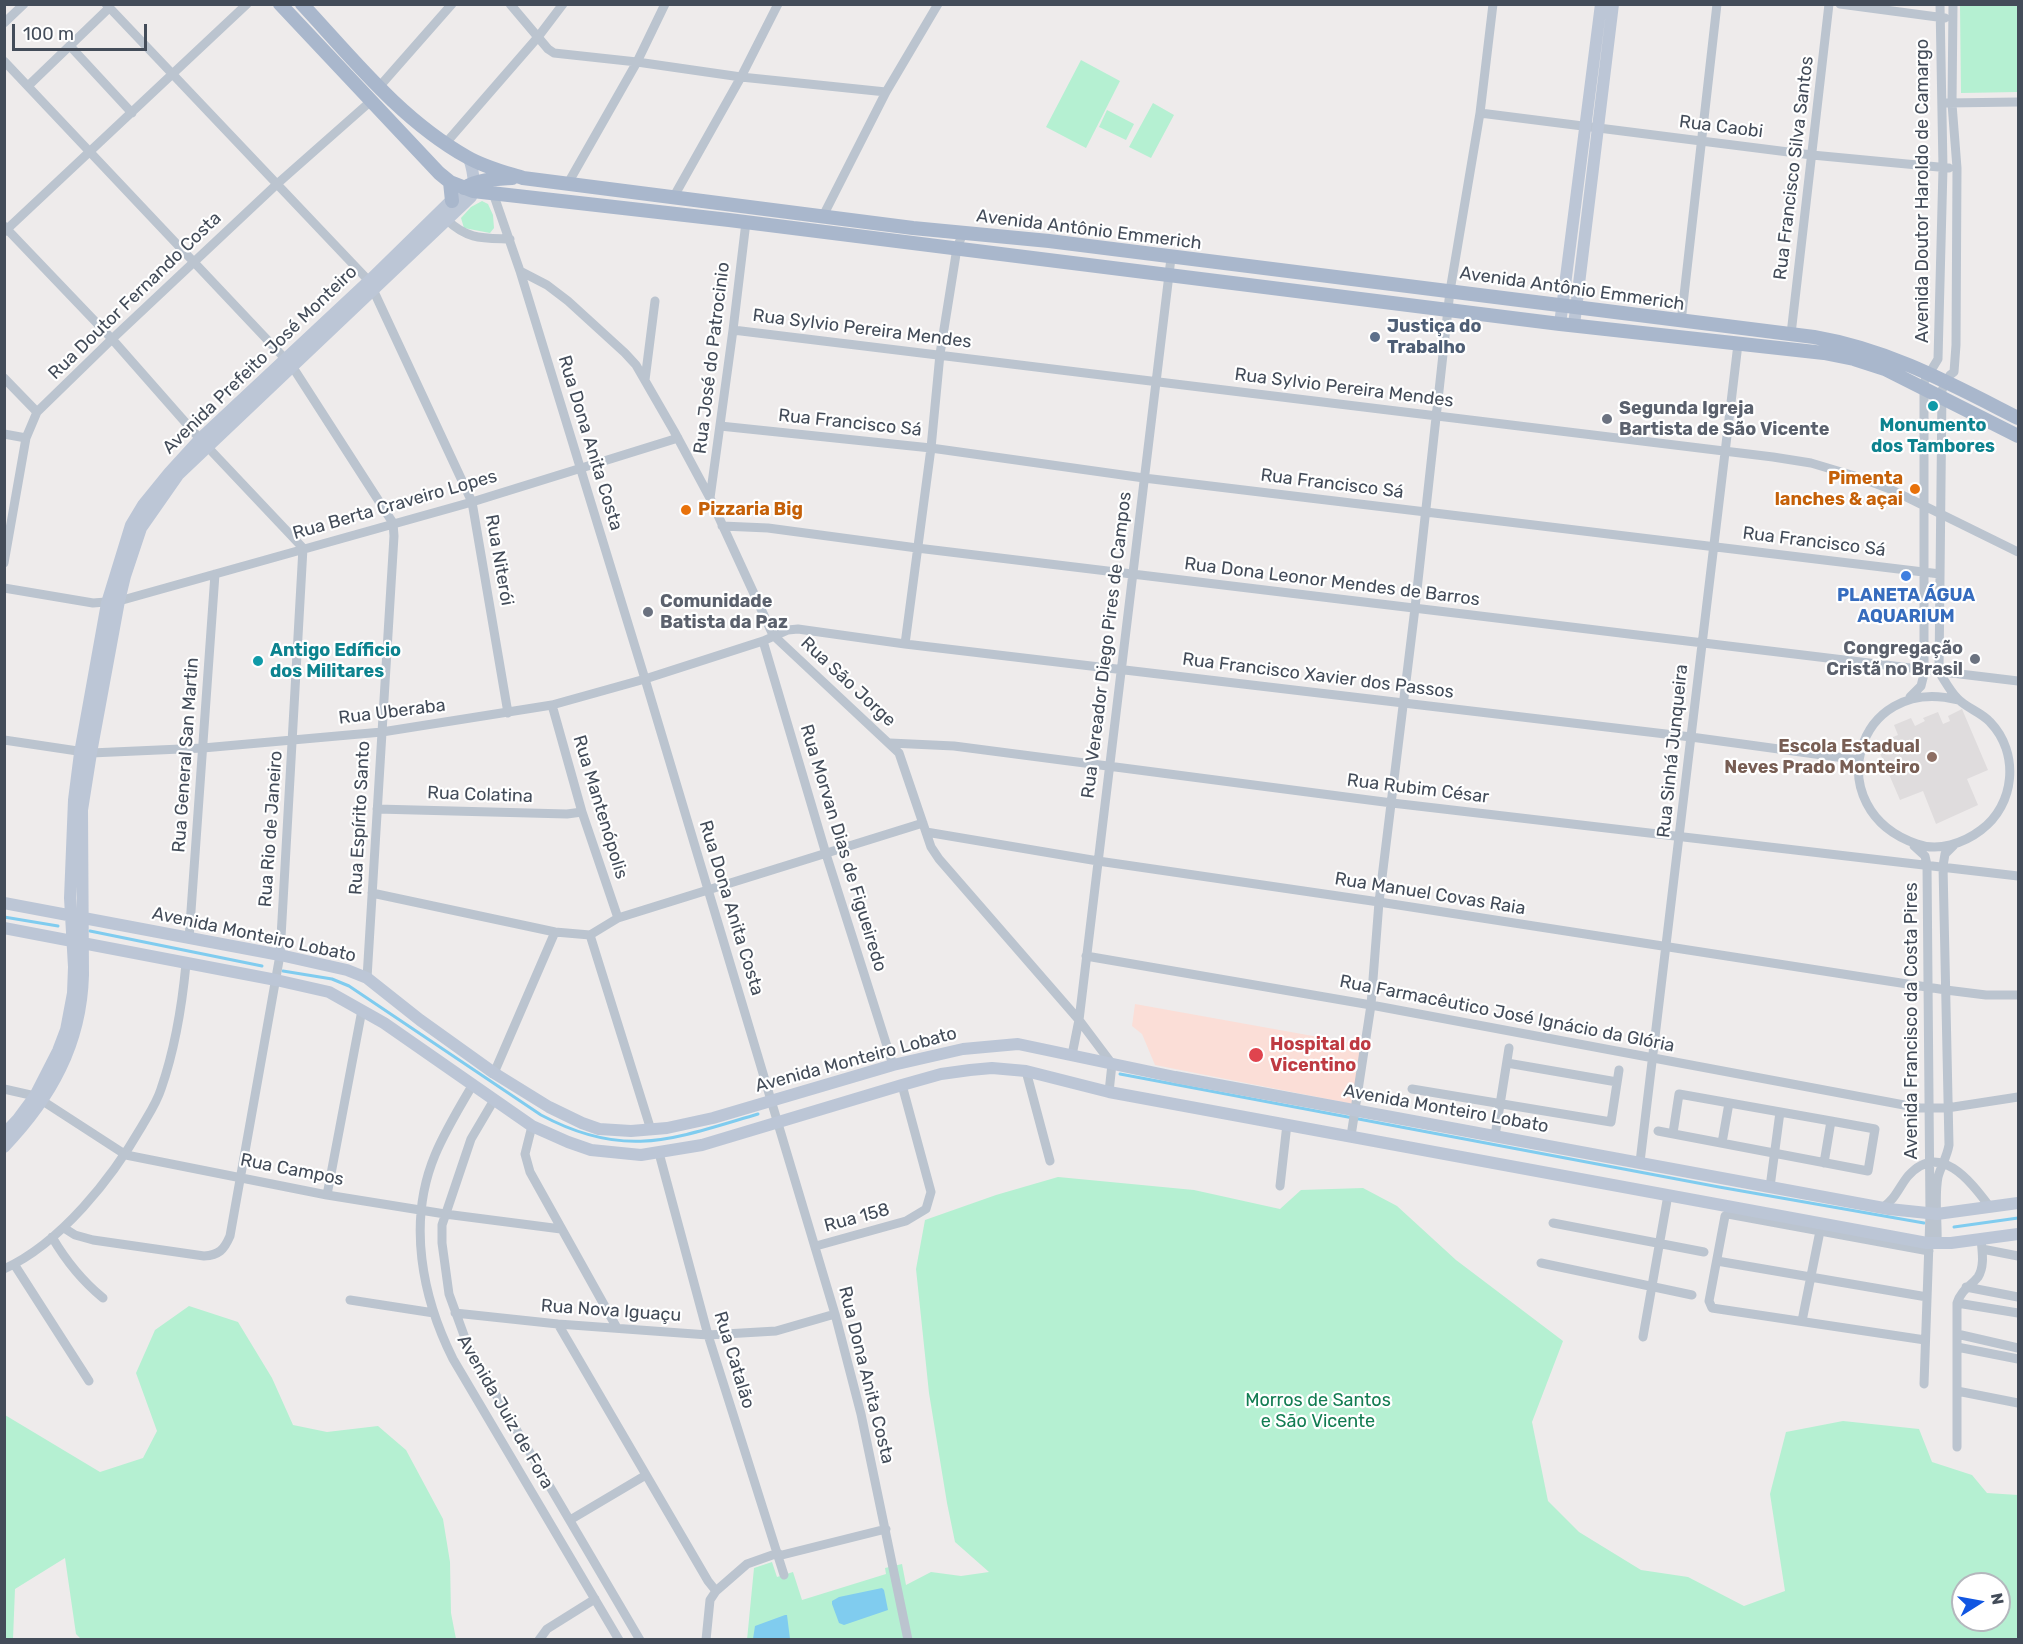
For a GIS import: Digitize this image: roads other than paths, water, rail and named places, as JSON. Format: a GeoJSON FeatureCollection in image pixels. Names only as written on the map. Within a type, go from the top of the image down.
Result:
{"type":"FeatureCollection","features":[{"type":"Feature","properties":{"kind":"main road"},"geometry":{"type":"LineString","coordinates":[[280,4],[450,182],[470,187],[491,179],[523,178]]}},
{"type":"Feature","properties":{"kind":"main road","name":"Avenida Antônio Emmerich"},"geometry":{"type":"LineString","coordinates":[[302,4],[414,121],[468,158],[523,178],[823,216],[1049,241],[1841,342],[1869,349],[1929,374],[2019,418]]}},
{"type":"Feature","properties":{"kind":"main road"},"geometry":{"type":"LineString","coordinates":[[491,179],[490,186],[493,194]]}},
{"type":"Feature","properties":{"kind":"main road"},"geometry":{"type":"LineString","coordinates":[[450,182],[456,204]]}},
{"type":"Feature","properties":{"kind":"main road","name":"Avenida Antônio Emmerich"},"geometry":{"type":"LineString","coordinates":[[470,187],[493,194],[746,222],[1567,324],[1792,348],[1852,359],[1885,369],[2019,436]]}},
{"type":"Feature","properties":{"kind":"main road"},"geometry":{"type":"LineString","coordinates":[[1047,259],[1049,241]]}},
{"type":"Feature","properties":{"kind":"street"},"geometry":{"type":"LineString","coordinates":[[4,23],[24,4]]}},
{"type":"Feature","properties":{"kind":"street"},"geometry":{"type":"LineString","coordinates":[[247,4],[91,152],[5,229],[112,339],[204,443],[303,548]]}},
{"type":"Feature","properties":{"kind":"street"},"geometry":{"type":"LineString","coordinates":[[380,87],[452,4]]}},
{"type":"Feature","properties":{"kind":"street"},"geometry":{"type":"LineString","coordinates":[[510,4],[554,53],[741,77],[886,92]]}},
{"type":"Feature","properties":{"kind":"street"},"geometry":{"type":"LineString","coordinates":[[445,144],[538,37],[563,4]]}},
{"type":"Feature","properties":{"kind":"street"},"geometry":{"type":"LineString","coordinates":[[567,185],[637,62],[665,4]]}},
{"type":"Feature","properties":{"kind":"street"},"geometry":{"type":"LineString","coordinates":[[673,198],[741,77],[778,4]]}},
{"type":"Feature","properties":{"kind":"street"},"geometry":{"type":"LineString","coordinates":[[823,216],[886,92],[938,4]]}},
{"type":"Feature","properties":{"kind":"street"},"geometry":{"type":"LineString","coordinates":[[1351,1134],[1371,1005],[1379,902],[1415,608],[1450,291],[1480,113],[1493,4]]}},
{"type":"Feature","properties":{"kind":"street"},"geometry":{"type":"LineString","coordinates":[[1567,324],[1600,4]]}},
{"type":"Feature","properties":{"kind":"street"},"geometry":{"type":"LineString","coordinates":[[1569,306],[1599,128],[1613,4]]}},
{"type":"Feature","properties":{"kind":"street"},"geometry":{"type":"LineString","coordinates":[[1681,322],[1717,4]]}},
{"type":"Feature","properties":{"kind":"street","name":"Rua Francisco Silva Santos"},"geometry":{"type":"LineString","coordinates":[[1791,334],[1829,4]]}},
{"type":"Feature","properties":{"kind":"street"},"geometry":{"type":"LineString","coordinates":[[1840,4],[1953,18]]}},
{"type":"Feature","properties":{"kind":"street","name":"Avenida Doutor Haroldo de Camargo"},"geometry":{"type":"LineString","coordinates":[[1925,389],[1924,382],[1938,359],[1942,168],[1940,4]]}},
{"type":"Feature","properties":{"kind":"street","name":"Avenida Doutor Haroldo de Camargo"},"geometry":{"type":"LineString","coordinates":[[1942,398],[1945,382],[1954,372],[1956,345],[1957,168],[1952,104],[1953,4]]}},
{"type":"Feature","properties":{"kind":"street"},"geometry":{"type":"LineString","coordinates":[[28,86],[108,6]]}},
{"type":"Feature","properties":{"kind":"street","name":"Rua Niterói"},"geometry":{"type":"LineString","coordinates":[[108,6],[372,285],[472,502],[508,713]]}},
{"type":"Feature","properties":{"kind":"street"},"geometry":{"type":"LineString","coordinates":[[70,46],[132,113]]}},
{"type":"Feature","properties":{"kind":"street"},"geometry":{"type":"LineString","coordinates":[[4,61],[289,362],[393,523]]}},
{"type":"Feature","properties":{"kind":"street","name":"Rua Doutor Fernando Costa"},"geometry":{"type":"LineString","coordinates":[[4,563],[26,438],[37,412],[277,184],[371,100]]}},
{"type":"Feature","properties":{"kind":"street"},"geometry":{"type":"LineString","coordinates":[[1941,104],[2019,102]]}},
{"type":"Feature","properties":{"kind":"street","name":"Rua Caobi"},"geometry":{"type":"LineString","coordinates":[[1480,113],[1812,155],[1957,168]]}},
{"type":"Feature","properties":{"kind":"street"},"geometry":{"type":"LineString","coordinates":[[468,158],[470,187]]}},
{"type":"Feature","properties":{"kind":"street","name":"Avenida Prefeito José Monteiro"},"geometry":{"type":"LineString","coordinates":[[4,1147],[25,1126],[39,1098],[66,1030],[73,993],[77,940],[77,920],[70,898],[74,800],[113,602],[131,525],[143,505],[169,473],[372,285],[456,204],[470,187]]}},
{"type":"Feature","properties":{"kind":"street","name":"Rua Dona Anita Costa"},"geometry":{"type":"LineString","coordinates":[[493,194],[520,271],[816,1246],[861,1413],[908,1640]]}},
{"type":"Feature","properties":{"kind":"street","name":"Avenida Prefeito José Monteiro"},"geometry":{"type":"LineString","coordinates":[[372,285],[447,220],[456,204]]}},
{"type":"Feature","properties":{"kind":"street"},"geometry":{"type":"LineString","coordinates":[[447,220],[461,232],[472,237],[510,239]]}},
{"type":"Feature","properties":{"kind":"street","name":"Rua José do Patrocinio"},"geometry":{"type":"LineString","coordinates":[[710,498],[746,222]]}},
{"type":"Feature","properties":{"kind":"street"},"geometry":{"type":"LineString","coordinates":[[905,644],[931,448],[940,354],[957,248],[963,232]]}},
{"type":"Feature","properties":{"kind":"street","name":"Rua Vereador Diego Pires de Campos"},"geometry":{"type":"LineString","coordinates":[[1072,1055],[1079,1020],[1171,258]]}},
{"type":"Feature","properties":{"kind":"street","name":"Rua São Jorge"},"geometry":{"type":"LineString","coordinates":[[520,271],[547,285],[568,301],[625,353],[645,380],[710,498],[773,635],[899,753],[931,847],[952,876],[1079,1020],[1112,1065]]}},
{"type":"Feature","properties":{"kind":"street"},"geometry":{"type":"LineString","coordinates":[[645,380],[655,301]]}},
{"type":"Feature","properties":{"kind":"street","name":"Rua Sylvio Pereira Mendes"},"geometry":{"type":"LineString","coordinates":[[733,330],[1773,457],[1830,468],[1890,489],[2019,552]]}},
{"type":"Feature","properties":{"kind":"street","name":"Rua Sinhá Junqueira"},"geometry":{"type":"LineString","coordinates":[[1640,1162],[1681,835],[1701,644],[1738,344]]}},
{"type":"Feature","properties":{"kind":"street"},"geometry":{"type":"LineString","coordinates":[[4,378],[37,412]]}},
{"type":"Feature","properties":{"kind":"street"},"geometry":{"type":"LineString","coordinates":[[1906,700],[1938,695],[1958,700],[1978,711],[2000,733],[2014,779],[2006,799],[1992,821],[1979,832],[1959,842],[1932,847],[1921,846],[1904,839],[1881,823],[1864,800],[1858,777],[1863,742],[1870,728],[1882,714],[1916,693],[1921,686],[1924,671],[1925,389]]}},
{"type":"Feature","properties":{"kind":"street"},"geometry":{"type":"LineString","coordinates":[[1942,398],[1939,672],[1958,700]]}},
{"type":"Feature","properties":{"kind":"street","name":"Rua Francisco Sá"},"geometry":{"type":"LineString","coordinates":[[720,426],[931,448],[1144,478],[1940,574]]}},
{"type":"Feature","properties":{"kind":"street"},"geometry":{"type":"LineString","coordinates":[[4,434],[26,438]]}},
{"type":"Feature","properties":{"kind":"street","name":"Rua Berta Craveiro Lopes"},"geometry":{"type":"LineString","coordinates":[[113,602],[472,502],[678,438]]}},
{"type":"Feature","properties":{"kind":"street","name":"Rua Espírito Santo"},"geometry":{"type":"LineString","coordinates":[[367,978],[393,523]]}},
{"type":"Feature","properties":{"kind":"street","name":"Rua Dona Leonor Mendes de Barros"},"geometry":{"type":"LineString","coordinates":[[722,526],[768,528],[1701,644],[2019,681]]}},
{"type":"Feature","properties":{"kind":"street","name":"Rua Rio de Janeiro"},"geometry":{"type":"LineString","coordinates":[[64,1228],[75,1235],[93,1240],[213,1256],[226,1246],[230,1236],[279,958],[294,739],[303,548]]}},
{"type":"Feature","properties":{"kind":"street","name":"Rua General San Martin"},"geometry":{"type":"LineString","coordinates":[[189,939],[215,574]]}},
{"type":"Feature","properties":{"kind":"street"},"geometry":{"type":"LineString","coordinates":[[4,588],[79,601],[113,602]]}},
{"type":"Feature","properties":{"kind":"street","name":"Rua Francisco Xavier dos Passos"},"geometry":{"type":"LineString","coordinates":[[773,635],[798,629],[905,644],[1691,737],[1859,760]]}},
{"type":"Feature","properties":{"kind":"street","name":"Rua Uberaba"},"geometry":{"type":"LineString","coordinates":[[4,740],[85,753],[203,748],[382,732],[552,705],[645,679],[763,641],[773,635]]}},
{"type":"Feature","properties":{"kind":"street","name":"Rua Morvan Dias de Figueiredo"},"geometry":{"type":"LineString","coordinates":[[763,641],[826,854],[893,1065]]}},
{"type":"Feature","properties":{"kind":"street","name":"Rua Mantenópolis"},"geometry":{"type":"LineString","coordinates":[[552,705],[582,812],[618,918]]}},
{"type":"Feature","properties":{"kind":"street","name":"Rua Rubim César"},"geometry":{"type":"LineString","coordinates":[[890,743],[954,746],[1392,803],[2019,876]]}},
{"type":"Feature","properties":{"kind":"street","name":"Rua Colatina"},"geometry":{"type":"LineString","coordinates":[[377,809],[567,814],[582,812]]}},
{"type":"Feature","properties":{"kind":"street"},"geometry":{"type":"LineString","coordinates":[[372,893],[555,932],[590,935],[618,918],[826,854],[924,828]]}},
{"type":"Feature","properties":{"kind":"street","name":"Rua Manuel Covas Raia"},"geometry":{"type":"LineString","coordinates":[[924,828],[1098,861],[1379,902],[1930,988],[1986,995],[2019,995]]}},
{"type":"Feature","properties":{"kind":"street","name":"Avenida Francisco da Costa Pires"},"geometry":{"type":"LineString","coordinates":[[1904,839],[1923,853],[1928,865],[1930,988],[1925,1108],[1934,1214]]}},
{"type":"Feature","properties":{"kind":"street","name":"Avenida Francisco da Costa Pires"},"geometry":{"type":"LineString","coordinates":[[1934,1214],[1938,1176],[1949,1145],[1943,866],[1945,854],[1959,842]]}},
{"type":"Feature","properties":{"kind":"street","name":"Avenida Monteiro Lobato"},"geometry":{"type":"LineString","coordinates":[[4,903],[77,920],[347,970],[367,978],[420,1020],[494,1073],[549,1107],[599,1129],[651,1130],[713,1118],[893,1065],[963,1049],[1018,1044],[1354,1113],[1640,1162],[1882,1208],[1934,1214],[2019,1203]]}},
{"type":"Feature","properties":{"kind":"street","name":"Avenida Monteiro Lobato"},"geometry":{"type":"LineString","coordinates":[[4,928],[77,940],[186,964],[276,977],[329,992],[362,1010],[532,1126],[591,1150],[641,1155],[702,1145],[778,1120],[941,1074],[992,1068],[1026,1071],[1287,1125],[1351,1134],[1932,1246],[1981,1244],[2015,1236]]}},
{"type":"Feature","properties":{"kind":"street"},"geometry":{"type":"LineString","coordinates":[[494,1073],[555,932]]}},
{"type":"Feature","properties":{"kind":"street"},"geometry":{"type":"LineString","coordinates":[[590,935],[651,1130]]}},
{"type":"Feature","properties":{"kind":"street","name":"Rua Farmacêutico José Ignácio da Glória"},"geometry":{"type":"LineString","coordinates":[[1086,956],[1371,1005],[1925,1108],[1947,1108],[2019,1097]]}},
{"type":"Feature","properties":{"kind":"street"},"geometry":{"type":"LineString","coordinates":[[4,1269],[64,1228],[87,1204],[126,1155],[161,1090],[182,1008],[186,964]]}},
{"type":"Feature","properties":{"kind":"street"},"geometry":{"type":"LineString","coordinates":[[327,1195],[362,1010]]}},
{"type":"Feature","properties":{"kind":"street"},"geometry":{"type":"LineString","coordinates":[[1495,1136],[1509,1048]]}},
{"type":"Feature","properties":{"kind":"street"},"geometry":{"type":"LineString","coordinates":[[1507,1063],[1617,1082]]}},
{"type":"Feature","properties":{"kind":"street"},"geometry":{"type":"LineString","coordinates":[[1109,1090],[1112,1065]]}},
{"type":"Feature","properties":{"kind":"street"},"geometry":{"type":"LineString","coordinates":[[1412,1089],[1611,1122],[1619,1070]]}},
{"type":"Feature","properties":{"kind":"street"},"geometry":{"type":"LineString","coordinates":[[1026,1071],[1050,1161]]}},
{"type":"Feature","properties":{"kind":"street","name":"Rua 158"},"geometry":{"type":"LineString","coordinates":[[816,1246],[906,1221],[926,1209],[931,1192],[902,1085]]}},
{"type":"Feature","properties":{"kind":"street","name":"Avenida Juiz de Fora"},"geometry":{"type":"LineString","coordinates":[[472,1086],[435,1156],[428,1176],[422,1210],[420,1225],[422,1260],[434,1312],[453,1359],[619,1640]]}},
{"type":"Feature","properties":{"kind":"street"},"geometry":{"type":"LineString","coordinates":[[4,1089],[39,1098]]}},
{"type":"Feature","properties":{"kind":"street"},"geometry":{"type":"LineString","coordinates":[[1658,1131],[1868,1171],[1875,1129],[1679,1094],[1673,1133]]}},
{"type":"Feature","properties":{"kind":"street","name":"Avenida Prefeito José Monteiro"},"geometry":{"type":"LineString","coordinates":[[4,1134],[39,1098]]}},
{"type":"Feature","properties":{"kind":"street","name":"Rua Campos"},"geometry":{"type":"LineString","coordinates":[[39,1098],[126,1155],[327,1195],[445,1214],[561,1229]]}},
{"type":"Feature","properties":{"kind":"street","name":"Avenida Juiz de Fora"},"geometry":{"type":"LineString","coordinates":[[494,1100],[471,1139],[442,1225],[445,1277],[454,1313],[469,1349],[640,1640]]}},
{"type":"Feature","properties":{"kind":"street"},"geometry":{"type":"LineString","coordinates":[[1722,1143],[1729,1103]]}},
{"type":"Feature","properties":{"kind":"street"},"geometry":{"type":"LineString","coordinates":[[1770,1187],[1780,1112]]}},
{"type":"Feature","properties":{"kind":"street"},"geometry":{"type":"LineString","coordinates":[[1824,1163],[1831,1121]]}},
{"type":"Feature","properties":{"kind":"street"},"geometry":{"type":"LineString","coordinates":[[1280,1186],[1287,1125]]}},
{"type":"Feature","properties":{"kind":"street"},"geometry":{"type":"LineString","coordinates":[[532,1126],[525,1154],[530,1172],[617,1328]]}},
{"type":"Feature","properties":{"kind":"street","name":"Rua Catalão"},"geometry":{"type":"LineString","coordinates":[[659,1153],[708,1335],[784,1575]]}},
{"type":"Feature","properties":{"kind":"street"},"geometry":{"type":"LineString","coordinates":[[1882,1208],[1890,1203],[1909,1175],[1919,1167],[1930,1163],[1944,1163],[1962,1173],[1990,1207]]}},
{"type":"Feature","properties":{"kind":"street"},"geometry":{"type":"LineString","coordinates":[[1643,1337],[1668,1195]]}},
{"type":"Feature","properties":{"kind":"street"},"geometry":{"type":"LineString","coordinates":[[1925,1340],[1712,1308],[1709,1301],[1725,1216],[1728,1214],[1820,1231],[1932,1246]]}},
{"type":"Feature","properties":{"kind":"street"},"geometry":{"type":"LineString","coordinates":[[1924,1384],[1927,1297],[1934,1214]]}},
{"type":"Feature","properties":{"kind":"street"},"geometry":{"type":"LineString","coordinates":[[1553,1223],[1704,1252]]}},
{"type":"Feature","properties":{"kind":"street"},"geometry":{"type":"LineString","coordinates":[[1802,1322],[1820,1231]]}},
{"type":"Feature","properties":{"kind":"street"},"geometry":{"type":"LineString","coordinates":[[52,1237],[68,1265],[86,1285],[102,1298]]}},
{"type":"Feature","properties":{"kind":"street"},"geometry":{"type":"LineString","coordinates":[[1957,1447],[1957,1303],[1959,1295],[1977,1277],[1982,1268],[1981,1244],[2019,1256]]}},
{"type":"Feature","properties":{"kind":"street"},"geometry":{"type":"LineString","coordinates":[[1717,1261],[1927,1297]]}},
{"type":"Feature","properties":{"kind":"street"},"geometry":{"type":"LineString","coordinates":[[1541,1263],[1692,1295]]}},
{"type":"Feature","properties":{"kind":"street"},"geometry":{"type":"LineString","coordinates":[[14,1264],[89,1381]]}},
{"type":"Feature","properties":{"kind":"street"},"geometry":{"type":"LineString","coordinates":[[1966,1287],[2019,1297]]}},
{"type":"Feature","properties":{"kind":"street"},"geometry":{"type":"LineString","coordinates":[[350,1300],[434,1312]]}},
{"type":"Feature","properties":{"kind":"street"},"geometry":{"type":"LineString","coordinates":[[1957,1303],[2019,1313]]}},
{"type":"Feature","properties":{"kind":"street","name":"Rua Nova Iguaçu"},"geometry":{"type":"LineString","coordinates":[[454,1313],[558,1324],[708,1335],[776,1331],[835,1314]]}},
{"type":"Feature","properties":{"kind":"street"},"geometry":{"type":"LineString","coordinates":[[558,1324],[716,1591]]}},
{"type":"Feature","properties":{"kind":"street"},"geometry":{"type":"LineString","coordinates":[[1957,1334],[2019,1348]]}},
{"type":"Feature","properties":{"kind":"street"},"geometry":{"type":"LineString","coordinates":[[1957,1347],[2019,1359]]}},
{"type":"Feature","properties":{"kind":"street"},"geometry":{"type":"LineString","coordinates":[[1957,1391],[2019,1403]]}},
{"type":"Feature","properties":{"kind":"street"},"geometry":{"type":"LineString","coordinates":[[570,1520],[646,1475]]}},
{"type":"Feature","properties":{"kind":"street"},"geometry":{"type":"LineString","coordinates":[[706,1640],[710,1600],[716,1591],[747,1564],[886,1529]]}},
{"type":"Feature","properties":{"kind":"street"},"geometry":{"type":"LineString","coordinates":[[539,1640],[547,1629],[595,1599]]}},
{"type":"Feature","properties":{"kind":"water"},"geometry":{"type":"Polygon","coordinates":[[[882,1588],[888,1610],[844,1625],[839,1623],[832,1601],[839,1597],[882,1588]]]}},
{"type":"Feature","properties":{"kind":"water"},"geometry":{"type":"Polygon","coordinates":[[[787,1615],[790,1639],[753,1639],[755,1626],[787,1615]]]}},
{"type":"Feature","properties":{"kind":"waterway"},"geometry":{"type":"LineString","coordinates":[[4,917],[58,926]]}},
{"type":"Feature","properties":{"kind":"waterway"},"geometry":{"type":"LineString","coordinates":[[90,931],[262,966]]}},
{"type":"Feature","properties":{"kind":"waterway"},"geometry":{"type":"LineString","coordinates":[[283,971],[332,979],[349,986],[541,1115],[571,1129],[598,1137],[624,1141],[649,1141],[700,1131],[758,1114]]}},
{"type":"Feature","properties":{"kind":"waterway"},"geometry":{"type":"LineString","coordinates":[[1120,1074],[1719,1187],[1924,1223]]}},
{"type":"Feature","properties":{"kind":"waterway"},"geometry":{"type":"LineString","coordinates":[[1954,1227],[2018,1218]]}},
{"type":"Feature","properties":{"kind":"place","name":"Justiça do Trabalho"},"geometry":{"type":"Point","coordinates":[1375,337]}},
{"type":"Feature","properties":{"kind":"place","name":"Monumento dos Tambores"},"geometry":{"type":"Point","coordinates":[1933,406]}},
{"type":"Feature","properties":{"kind":"place","name":"Segunda Igreja Bartista de São Vicente"},"geometry":{"type":"Point","coordinates":[1607,419]}},
{"type":"Feature","properties":{"kind":"place","name":"Pimenta lanches & açai"},"geometry":{"type":"Point","coordinates":[1915,489]}},
{"type":"Feature","properties":{"kind":"place","name":"Pizzaria Big"},"geometry":{"type":"Point","coordinates":[686,510]}},
{"type":"Feature","properties":{"kind":"place","name":"PLANETA ÁGUA AQUARIUM"},"geometry":{"type":"Point","coordinates":[1906,576]}},
{"type":"Feature","properties":{"kind":"place","name":"Comunidade Batista da Paz"},"geometry":{"type":"Point","coordinates":[648,612]}},
{"type":"Feature","properties":{"kind":"place","name":"Congregação Cristã no Brasil"},"geometry":{"type":"Point","coordinates":[1975,659]}},
{"type":"Feature","properties":{"kind":"place","name":"Antigo Edíficio dos Militares"},"geometry":{"type":"Point","coordinates":[258,661]}},
{"type":"Feature","properties":{"kind":"place","name":"Escola Estadual Neves Prado Monteiro"},"geometry":{"type":"Point","coordinates":[1932,757]}},
{"type":"Feature","properties":{"kind":"place","name":"Hospital do Vicentino"},"geometry":{"type":"Point","coordinates":[1256,1055]}},
{"type":"Feature","properties":{"kind":"park label","name":"Morros de Santos e São Vicente"},"geometry":{"type":"Point","coordinates":[1318,1411]}}]}
